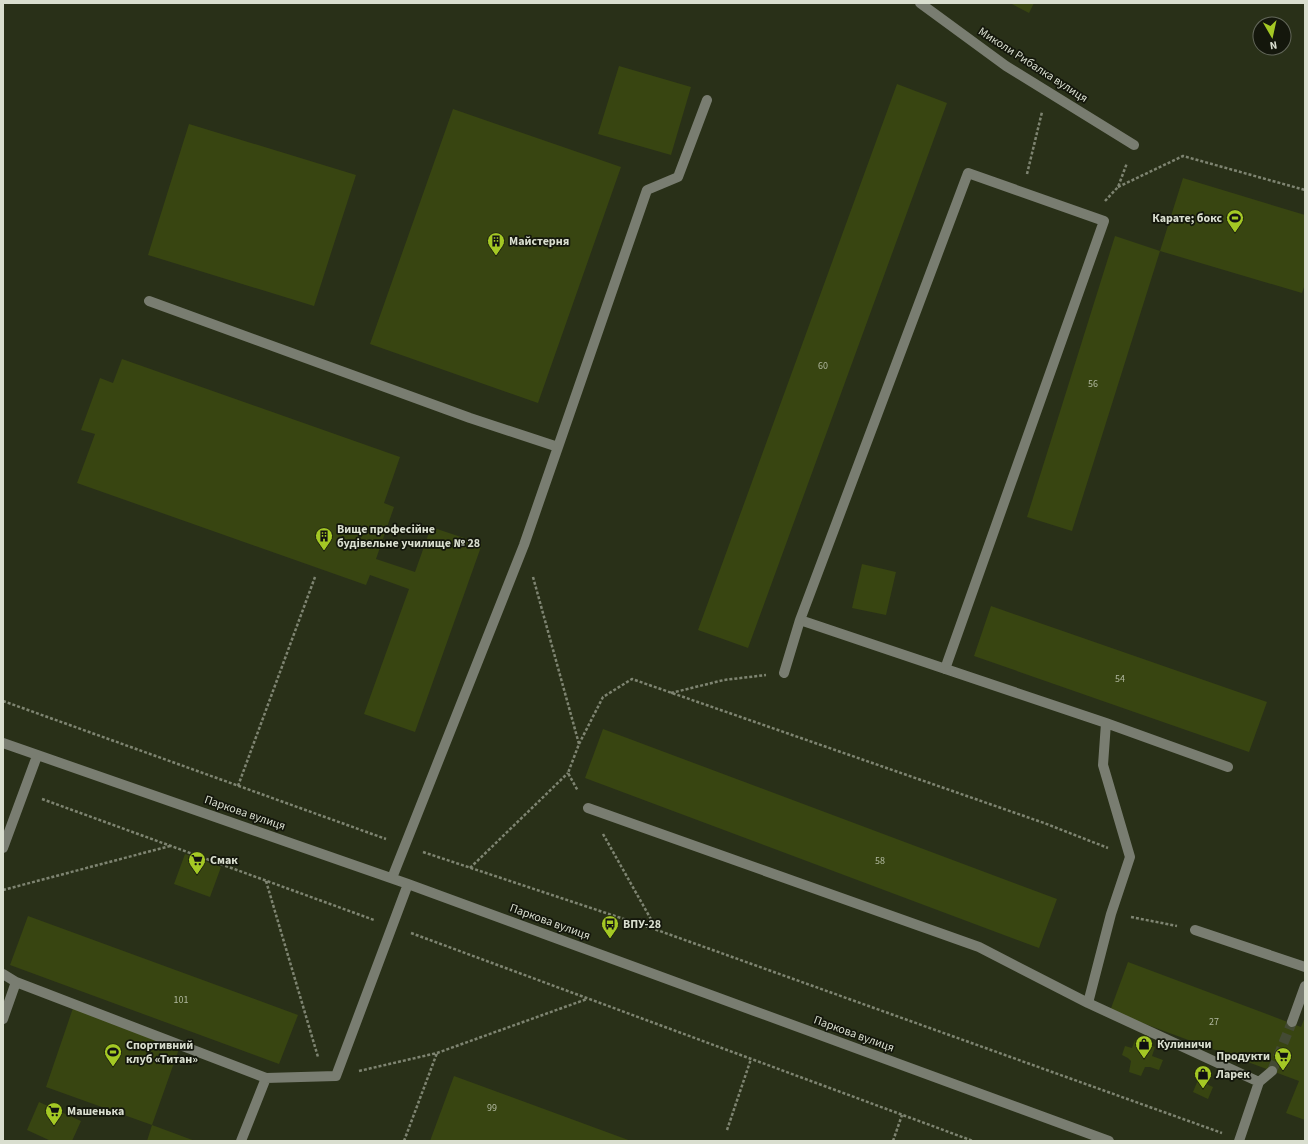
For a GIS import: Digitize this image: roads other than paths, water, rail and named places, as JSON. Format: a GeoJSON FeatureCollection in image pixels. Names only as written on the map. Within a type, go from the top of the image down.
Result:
{"type":"FeatureCollection","features":[{"type":"Feature","properties":{"kind":"street","name":"Миколи Рибалка вулиця"},"geometry":{"type":"LineString","coordinates":[[920,3],[1006,66],[1134,145]]}},
{"type":"Feature","properties":{"kind":"street"},"geometry":{"type":"LineString","coordinates":[[392,878],[524,545],[648,190],[678,177],[707,100]]}},
{"type":"Feature","properties":{"kind":"street"},"geometry":{"type":"LineString","coordinates":[[784,672],[800,620],[968,173],[1104,221],[945,668]]}},
{"type":"Feature","properties":{"kind":"street"},"geometry":{"type":"LineString","coordinates":[[149,301],[470,418],[558,447]]}},
{"type":"Feature","properties":{"kind":"street"},"geometry":{"type":"LineString","coordinates":[[800,620],[1106,723],[1228,767]]}},
{"type":"Feature","properties":{"kind":"street"},"geometry":{"type":"LineString","coordinates":[[1088,1003],[1111,914],[1130,857],[1104,765],[1106,723]]}},
{"type":"Feature","properties":{"kind":"street","name":"Паркова вулиця"},"geometry":{"type":"LineString","coordinates":[[3,743],[392,878],[1094,1138],[1109,1141]]}},
{"type":"Feature","properties":{"kind":"street"},"geometry":{"type":"LineString","coordinates":[[3,848],[38,756]]}},
{"type":"Feature","properties":{"kind":"street"},"geometry":{"type":"LineString","coordinates":[[588,808],[979,947],[1088,1003],[1259,1082]]}},
{"type":"Feature","properties":{"kind":"street"},"geometry":{"type":"LineString","coordinates":[[3,974],[16,982],[266,1078],[336,1076],[408,884]]}},
{"type":"Feature","properties":{"kind":"street"},"geometry":{"type":"LineString","coordinates":[[1195,930],[1305,967]]}},
{"type":"Feature","properties":{"kind":"street"},"geometry":{"type":"LineString","coordinates":[[3,1019],[16,982]]}},
{"type":"Feature","properties":{"kind":"street"},"geometry":{"type":"LineString","coordinates":[[1292,1022],[1305,986]]}},
{"type":"Feature","properties":{"kind":"street"},"geometry":{"type":"LineString","coordinates":[[1239,1140],[1259,1082],[1272,1071]]}},
{"type":"Feature","properties":{"kind":"street"},"geometry":{"type":"LineString","coordinates":[[241,1141],[266,1078]]}},
{"type":"Feature","properties":{"kind":"tunnel"},"geometry":{"type":"LineString","coordinates":[[1272,1071],[1292,1022]]}},
{"type":"Feature","properties":{"kind":"place","name":"Карате; бокс"},"geometry":{"type":"Point","coordinates":[1235,233]}},
{"type":"Feature","properties":{"kind":"place","name":"Майстерня"},"geometry":{"type":"Point","coordinates":[496,256]}},
{"type":"Feature","properties":{"kind":"place","name":"Вище професійне будівельне училище № 28"},"geometry":{"type":"Point","coordinates":[324,551]}},
{"type":"Feature","properties":{"kind":"place","name":"Смак"},"geometry":{"type":"Point","coordinates":[197,875]}},
{"type":"Feature","properties":{"kind":"place","name":"ВПУ-28"},"geometry":{"type":"Point","coordinates":[610,939]}},
{"type":"Feature","properties":{"kind":"place","name":"Кулиничи"},"geometry":{"type":"Point","coordinates":[1144,1059]}},
{"type":"Feature","properties":{"kind":"place","name":"Спортивний клуб «Титан»"},"geometry":{"type":"Point","coordinates":[113,1067]}},
{"type":"Feature","properties":{"kind":"place","name":"Продукти"},"geometry":{"type":"Point","coordinates":[1283,1071]}},
{"type":"Feature","properties":{"kind":"place","name":"Ларек"},"geometry":{"type":"Point","coordinates":[1203,1089]}},
{"type":"Feature","properties":{"kind":"place","name":"Машенька"},"geometry":{"type":"Point","coordinates":[54,1126]}}]}
